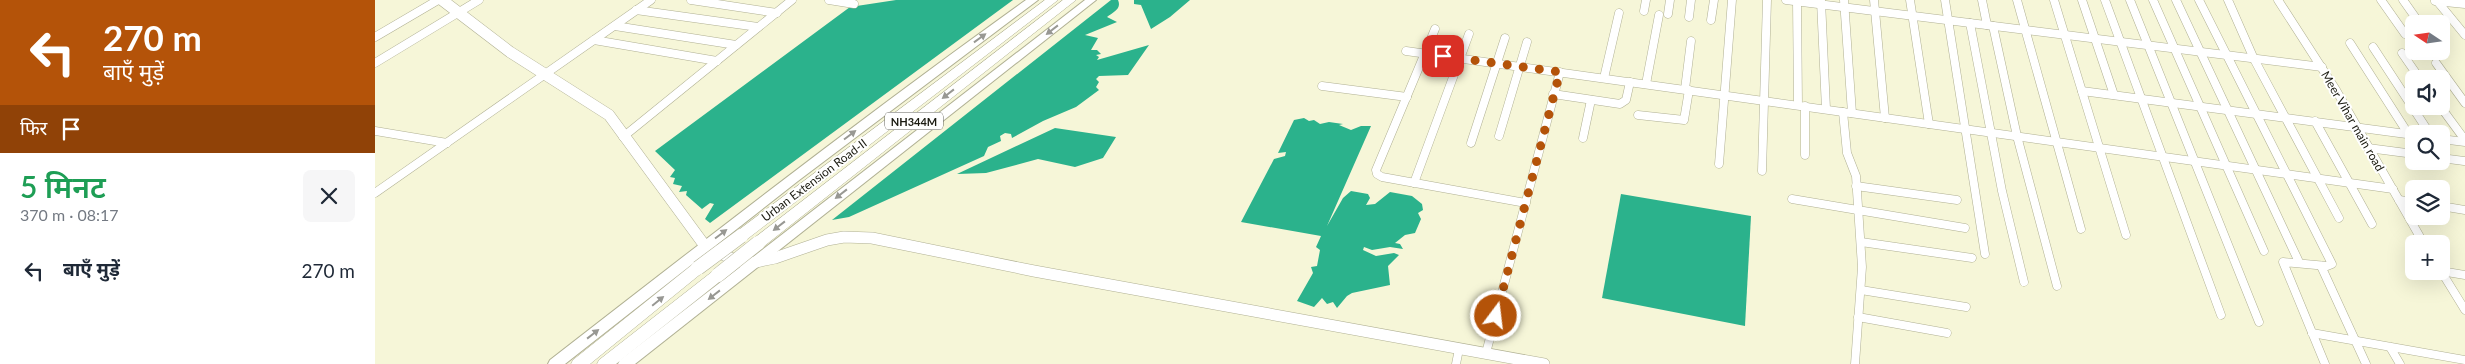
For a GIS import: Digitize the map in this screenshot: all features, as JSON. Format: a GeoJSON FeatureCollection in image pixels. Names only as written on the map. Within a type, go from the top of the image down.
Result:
{"type":"FeatureCollection","features":[{"type":"Feature","properties":{"kind":"highway","name":"Urban Extension Road-II"},"geometry":{"type":"LineString","coordinates":[[579,364],[698,268],[1052,0]]}},
{"type":"Feature","properties":{"kind":"highway","name":"Urban Extension Road-II"},"geometry":{"type":"LineString","coordinates":[[605,364],[1070,0]]}},
{"type":"Feature","properties":{"kind":"main road"},"geometry":{"type":"LineString","coordinates":[[442,0],[510,52],[609,115],[623,137],[705,246],[737,261],[756,262],[827,240],[844,237],[872,238],[1034,272],[1544,364]]}},
{"type":"Feature","properties":{"kind":"main road"},"geometry":{"type":"LineString","coordinates":[[555,364],[705,246],[940,67],[1033,0]]}},
{"type":"Feature","properties":{"kind":"main road"},"geometry":{"type":"LineString","coordinates":[[625,364],[1091,0]]}},
{"type":"Feature","properties":{"kind":"street"},"geometry":{"type":"LineString","coordinates":[[375,37],[437,0]]}},
{"type":"Feature","properties":{"kind":"street"},"geometry":{"type":"LineString","coordinates":[[375,63],[479,0]]}},
{"type":"Feature","properties":{"kind":"street"},"geometry":{"type":"LineString","coordinates":[[375,193],[651,0]]}},
{"type":"Feature","properties":{"kind":"street"},"geometry":{"type":"LineString","coordinates":[[691,0],[777,13]]}},
{"type":"Feature","properties":{"kind":"street"},"geometry":{"type":"LineString","coordinates":[[623,137],[792,0]]}},
{"type":"Feature","properties":{"kind":"street"},"geometry":{"type":"LineString","coordinates":[[829,0],[853,4]]}},
{"type":"Feature","properties":{"kind":"street"},"geometry":{"type":"LineString","coordinates":[[1644,10],[1646,0]]}},
{"type":"Feature","properties":{"kind":"street"},"geometry":{"type":"LineString","coordinates":[[1668,14],[1670,0]]}},
{"type":"Feature","properties":{"kind":"street"},"geometry":{"type":"LineString","coordinates":[[1689,17],[1691,0]]}},
{"type":"Feature","properties":{"kind":"street"},"geometry":{"type":"LineString","coordinates":[[1711,20],[1713,0]]}},
{"type":"Feature","properties":{"kind":"street"},"geometry":{"type":"LineString","coordinates":[[1719,164],[1732,0]]}},
{"type":"Feature","properties":{"kind":"street"},"geometry":{"type":"LineString","coordinates":[[1762,171],[1767,0]]}},
{"type":"Feature","properties":{"kind":"street"},"geometry":{"type":"LineString","coordinates":[[1785,0],[1845,4],[1875,11],[1911,16],[2321,67]]}},
{"type":"Feature","properties":{"kind":"street"},"geometry":{"type":"LineString","coordinates":[[1874,0],[1885,118]]}},
{"type":"Feature","properties":{"kind":"street"},"geometry":{"type":"LineString","coordinates":[[1910,0],[1929,124]]}},
{"type":"Feature","properties":{"kind":"street"},"geometry":{"type":"LineString","coordinates":[[1945,0],[1985,254]]}},
{"type":"Feature","properties":{"kind":"street"},"geometry":{"type":"LineString","coordinates":[[1982,0],[2057,286]]}},
{"type":"Feature","properties":{"kind":"street"},"geometry":{"type":"LineString","coordinates":[[2017,0],[2081,229]]}},
{"type":"Feature","properties":{"kind":"street"},"geometry":{"type":"LineString","coordinates":[[2053,0],[2126,235]]}},
{"type":"Feature","properties":{"kind":"street"},"geometry":{"type":"LineString","coordinates":[[2082,0],[2115,95]]}},
{"type":"Feature","properties":{"kind":"street"},"geometry":{"type":"LineString","coordinates":[[2105,0],[2221,315]]}},
{"type":"Feature","properties":{"kind":"street"},"geometry":{"type":"LineString","coordinates":[[2130,0],[2259,322]]}},
{"type":"Feature","properties":{"kind":"street"},"geometry":{"type":"LineString","coordinates":[[2153,0],[2198,106],[2264,251]]}},
{"type":"Feature","properties":{"kind":"street"},"geometry":{"type":"LineString","coordinates":[[2176,0],[2299,262]]}},
{"type":"Feature","properties":{"kind":"street"},"geometry":{"type":"LineString","coordinates":[[2199,0],[2229,55],[2255,114],[2332,264],[2330,266],[2321,266],[2299,262],[2283,262],[2325,364]]}},
{"type":"Feature","properties":{"kind":"street"},"geometry":{"type":"LineString","coordinates":[[2228,0],[2254,58],[2339,218]]}},
{"type":"Feature","properties":{"kind":"street","name":"Meer Vihar main road"},"geometry":{"type":"LineString","coordinates":[[2278,0],[2321,67],[2420,235]]}},
{"type":"Feature","properties":{"kind":"street"},"geometry":{"type":"LineString","coordinates":[[2381,0],[2405,34]]}},
{"type":"Feature","properties":{"kind":"street"},"geometry":{"type":"LineString","coordinates":[[2403,0],[2414,15]]}},
{"type":"Feature","properties":{"kind":"street"},"geometry":{"type":"LineString","coordinates":[[2434,0],[2464,4]]}},
{"type":"Feature","properties":{"kind":"street"},"geometry":{"type":"LineString","coordinates":[[2434,0],[2465,35]]}},
{"type":"Feature","properties":{"kind":"street"},"geometry":{"type":"LineString","coordinates":[[1797,1],[1805,155]]}},
{"type":"Feature","properties":{"kind":"street"},"geometry":{"type":"LineString","coordinates":[[1821,2],[1826,109]]}},
{"type":"Feature","properties":{"kind":"street"},"geometry":{"type":"LineString","coordinates":[[1845,4],[1852,113]]}},
{"type":"Feature","properties":{"kind":"street"},"geometry":{"type":"LineString","coordinates":[[636,10],[758,28]]}},
{"type":"Feature","properties":{"kind":"street"},"geometry":{"type":"LineString","coordinates":[[1604,78],[1619,13]]}},
{"type":"Feature","properties":{"kind":"street"},"geometry":{"type":"LineString","coordinates":[[1646,84],[1659,15]]}},
{"type":"Feature","properties":{"kind":"street"},"geometry":{"type":"LineString","coordinates":[[1970,23],[1991,132],[2024,282]]}},
{"type":"Feature","properties":{"kind":"street"},"geometry":{"type":"LineString","coordinates":[[615,26],[736,45]]}},
{"type":"Feature","properties":{"kind":"street"},"geometry":{"type":"LineString","coordinates":[[1435,28],[1426,54],[1376,170],[1377,174],[1382,177],[1527,202]]}},
{"type":"Feature","properties":{"kind":"street"},"geometry":{"type":"LineString","coordinates":[[1415,183],[1469,34]]}},
{"type":"Feature","properties":{"kind":"street"},"geometry":{"type":"LineString","coordinates":[[1471,143],[1505,38]]}},
{"type":"Feature","properties":{"kind":"street"},"geometry":{"type":"LineString","coordinates":[[594,40],[717,62]]}},
{"type":"Feature","properties":{"kind":"street"},"geometry":{"type":"LineString","coordinates":[[1638,115],[1684,120],[1691,41]]}},
{"type":"Feature","properties":{"kind":"street"},"geometry":{"type":"LineString","coordinates":[[1499,136],[1527,42]]}},
{"type":"Feature","properties":{"kind":"street"},"geometry":{"type":"LineString","coordinates":[[2350,43],[2405,126]]}},
{"type":"Feature","properties":{"kind":"street"},"geometry":{"type":"LineString","coordinates":[[2373,48],[2425,125]]}},
{"type":"Feature","properties":{"kind":"street"},"geometry":{"type":"LineString","coordinates":[[1406,51],[2393,189]]}},
{"type":"Feature","properties":{"kind":"street"},"geometry":{"type":"LineString","coordinates":[[2402,53],[2414,70]]}},
{"type":"Feature","properties":{"kind":"street"},"geometry":{"type":"LineString","coordinates":[[2435,64],[2465,104]]}},
{"type":"Feature","properties":{"kind":"street"},"geometry":{"type":"LineString","coordinates":[[1486,353],[1560,72]]}},
{"type":"Feature","properties":{"kind":"street"},"geometry":{"type":"LineString","coordinates":[[1553,94],[1615,104],[1624,102],[1630,82]]}},
{"type":"Feature","properties":{"kind":"street"},"geometry":{"type":"LineString","coordinates":[[1322,86],[1407,97]]}},
{"type":"Feature","properties":{"kind":"street"},"geometry":{"type":"LineString","coordinates":[[2082,91],[2405,134]]}},
{"type":"Feature","properties":{"kind":"street"},"geometry":{"type":"LineString","coordinates":[[1583,138],[1591,100]]}},
{"type":"Feature","properties":{"kind":"street"},"geometry":{"type":"LineString","coordinates":[[1843,112],[1847,153],[1855,171],[1861,242],[1861,290],[1855,364]]}},
{"type":"Feature","properties":{"kind":"street"},"geometry":{"type":"LineString","coordinates":[[2446,115],[2465,141]]}},
{"type":"Feature","properties":{"kind":"street"},"geometry":{"type":"LineString","coordinates":[[2315,121],[2372,224]]}},
{"type":"Feature","properties":{"kind":"street"},"geometry":{"type":"LineString","coordinates":[[375,131],[447,143]]}},
{"type":"Feature","properties":{"kind":"street"},"geometry":{"type":"LineString","coordinates":[[2450,140],[2465,141]]}},
{"type":"Feature","properties":{"kind":"street"},"geometry":{"type":"LineString","coordinates":[[2368,148],[2405,153]]}},
{"type":"Feature","properties":{"kind":"street"},"geometry":{"type":"LineString","coordinates":[[2450,159],[2464,161]]}},
{"type":"Feature","properties":{"kind":"street"},"geometry":{"type":"LineString","coordinates":[[1856,186],[1957,200]]}},
{"type":"Feature","properties":{"kind":"street"},"geometry":{"type":"LineString","coordinates":[[1792,199],[1965,228]]}},
{"type":"Feature","properties":{"kind":"street"},"geometry":{"type":"LineString","coordinates":[[2399,200],[2405,201]]}},
{"type":"Feature","properties":{"kind":"street"},"geometry":{"type":"LineString","coordinates":[[2450,208],[2465,210]]}},
{"type":"Feature","properties":{"kind":"street"},"geometry":{"type":"LineString","coordinates":[[1861,242],[1972,258]]}},
{"type":"Feature","properties":{"kind":"street"},"geometry":{"type":"LineString","coordinates":[[2321,266],[2366,364]]}},
{"type":"Feature","properties":{"kind":"street"},"geometry":{"type":"LineString","coordinates":[[2450,272],[2465,275]]}},
{"type":"Feature","properties":{"kind":"street"},"geometry":{"type":"LineString","coordinates":[[2447,280],[2465,310]]}},
{"type":"Feature","properties":{"kind":"street"},"geometry":{"type":"LineString","coordinates":[[1861,290],[1966,307]]}},
{"type":"Feature","properties":{"kind":"street"},"geometry":{"type":"LineString","coordinates":[[1859,317],[1947,333]]}},
{"type":"Feature","properties":{"kind":"street"},"geometry":{"type":"LineString","coordinates":[[2311,333],[2465,360]]}},
{"type":"Feature","properties":{"kind":"street"},"geometry":{"type":"LineString","coordinates":[[2390,347],[2400,364]]}},
{"type":"Feature","properties":{"kind":"street"},"geometry":{"type":"LineString","coordinates":[[1456,364],[1459,348]]}},
{"type":"Feature","properties":{"kind":"shaded area"},"geometry":{"type":"Polygon","coordinates":[[[896,0],[1013,0],[710,223],[705,219],[714,204],[710,203],[702,209],[686,195],[687,191],[679,192],[682,186],[673,184],[675,178],[670,177],[675,170],[655,151],[850,7],[896,0]]]}},
{"type":"Feature","properties":{"kind":"shaded area"},"geometry":{"type":"Polygon","coordinates":[[[1111,0],[1118,0],[1119,6],[1107,17],[1117,22],[1085,35],[1098,38],[1091,50],[1097,50],[1101,54],[1096,55],[1099,57],[1097,60],[1149,45],[1128,75],[1099,76],[1096,79],[1099,82],[1096,87],[1099,90],[1076,107],[1043,121],[1012,138],[1011,134],[1005,133],[1000,136],[1001,141],[988,147],[984,156],[849,217],[832,220],[1111,0]]]}},
{"type":"Feature","properties":{"kind":"shaded area"},"geometry":{"type":"Polygon","coordinates":[[[1134,0],[1190,0],[1170,17],[1151,29],[1141,5],[1134,4],[1134,0]]]}},
{"type":"Feature","properties":{"kind":"shaded area"},"geometry":{"type":"Polygon","coordinates":[[[1304,118],[1309,121],[1314,120],[1320,124],[1329,122],[1343,124],[1339,125],[1351,130],[1361,126],[1371,126],[1327,226],[1343,198],[1351,191],[1368,194],[1370,198],[1366,205],[1375,204],[1390,192],[1412,196],[1422,204],[1423,210],[1418,213],[1421,219],[1415,233],[1405,235],[1395,243],[1400,244],[1403,249],[1390,247],[1372,250],[1364,247],[1363,250],[1376,256],[1394,253],[1399,255],[1388,266],[1390,285],[1352,293],[1337,308],[1333,302],[1327,304],[1322,298],[1314,307],[1297,301],[1313,273],[1311,267],[1317,266],[1320,250],[1316,247],[1321,236],[1241,222],[1274,159],[1285,156],[1286,152],[1278,153],[1294,120],[1304,118]]]}},
{"type":"Feature","properties":{"kind":"shaded area"},"geometry":{"type":"Polygon","coordinates":[[[1055,128],[1116,137],[1103,158],[1075,167],[1038,159],[986,173],[957,174],[1055,128]]]}},
{"type":"Feature","properties":{"kind":"shaded area"},"geometry":{"type":"Polygon","coordinates":[[[1621,194],[1751,216],[1745,326],[1602,298],[1621,194]]]}},
{"type":"Feature","properties":{"kind":"route"},"geometry":{"type":"LineString","coordinates":[[1443,56],[1560,72],[1496,316]]}}]}
